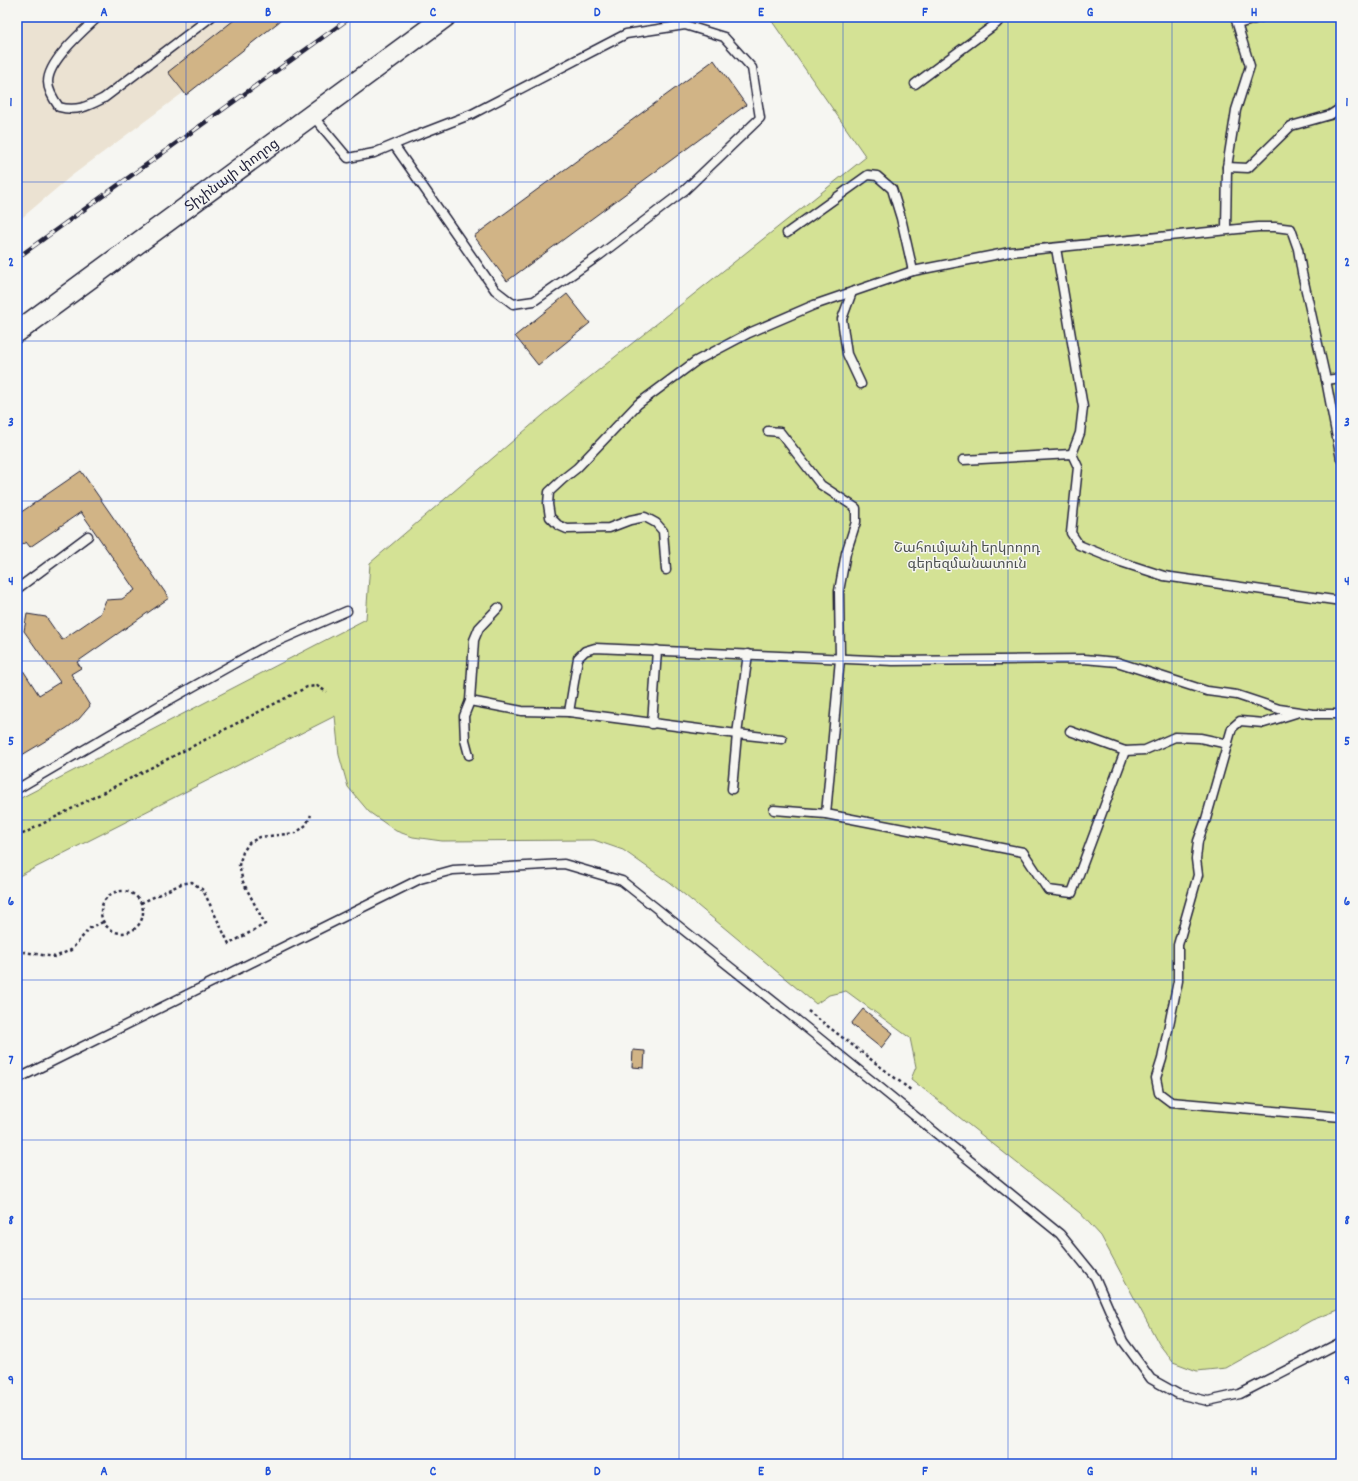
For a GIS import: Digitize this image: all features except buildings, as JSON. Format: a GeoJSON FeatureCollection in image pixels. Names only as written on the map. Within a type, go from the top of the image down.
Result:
{"type":"FeatureCollection","features":[{"type":"Feature","properties":{"kind":"street","name":"Տիչինայի փողոց"},"geometry":{"type":"LineString","coordinates":[[17,332],[445,17]]}},
{"type":"Feature","properties":{"kind":"lane"},"geometry":{"type":"LineString","coordinates":[[98,17],[74,39],[53,66],[48,82],[52,98],[59,107],[69,110],[86,107],[104,98],[211,17]]}},
{"type":"Feature","properties":{"kind":"lane"},"geometry":{"type":"LineString","coordinates":[[915,84],[997,23],[1002,17]]}},
{"type":"Feature","properties":{"kind":"lane"},"geometry":{"type":"LineString","coordinates":[[1226,230],[1227,167],[1236,110],[1250,66],[1237,21],[1262,17]]}},
{"type":"Feature","properties":{"kind":"lane"},"geometry":{"type":"LineString","coordinates":[[312,115],[348,158],[374,153],[394,145],[472,114],[626,34],[685,25],[724,37],[752,68],[760,118],[685,190],[600,255],[534,301],[513,304],[495,290],[394,145]]}},
{"type":"Feature","properties":{"kind":"lane"},"geometry":{"type":"LineString","coordinates":[[1227,167],[1248,168],[1291,126],[1330,115],[1341,108]]}},
{"type":"Feature","properties":{"kind":"lane"},"geometry":{"type":"LineString","coordinates":[[787,232],[868,175],[877,176],[892,189],[901,218],[913,271]]}},
{"type":"Feature","properties":{"kind":"lane"},"geometry":{"type":"LineString","coordinates":[[666,570],[664,531],[656,523],[645,517],[630,520],[609,528],[567,529],[550,517],[548,504],[549,492],[583,463],[638,404],[696,362],[749,334],[814,305],[913,271],[1010,252],[1258,226],[1291,229],[1298,249],[1341,459]]}},
{"type":"Feature","properties":{"kind":"lane"},"geometry":{"type":"LineString","coordinates":[[1056,248],[1083,407],[1080,433],[1072,454],[1078,467],[1071,533],[1079,545],[1121,562],[1164,576],[1341,601]]}},
{"type":"Feature","properties":{"kind":"lane"},"geometry":{"type":"LineString","coordinates":[[852,292],[842,319],[847,354],[861,384]]}},
{"type":"Feature","properties":{"kind":"lane"},"geometry":{"type":"LineString","coordinates":[[1326,380],[1341,378]]}},
{"type":"Feature","properties":{"kind":"lane"},"geometry":{"type":"LineString","coordinates":[[768,431],[780,432],[822,485],[856,508],[856,522],[846,554],[839,592],[840,659],[826,814]]}},
{"type":"Feature","properties":{"kind":"lane"},"geometry":{"type":"LineString","coordinates":[[963,460],[1072,454]]}},
{"type":"Feature","properties":{"kind":"lane"},"geometry":{"type":"LineString","coordinates":[[17,589],[88,536]]}},
{"type":"Feature","properties":{"kind":"lane"},"geometry":{"type":"LineString","coordinates":[[469,755],[465,740],[464,716],[470,701],[474,640],[479,628],[498,608]]}},
{"type":"Feature","properties":{"kind":"lane"},"geometry":{"type":"LineString","coordinates":[[17,789],[162,704],[262,648],[347,611]]}},
{"type":"Feature","properties":{"kind":"lane"},"geometry":{"type":"LineString","coordinates":[[569,712],[578,658],[585,651],[596,648],[893,661],[1084,659],[1117,662],[1207,690],[1237,695],[1279,709],[1313,714],[1341,714]]}},
{"type":"Feature","properties":{"kind":"lane"},"geometry":{"type":"LineString","coordinates":[[652,724],[657,650]]}},
{"type":"Feature","properties":{"kind":"lane"},"geometry":{"type":"LineString","coordinates":[[732,789],[736,734],[748,654]]}},
{"type":"Feature","properties":{"kind":"lane"},"geometry":{"type":"LineString","coordinates":[[470,701],[522,711],[569,712],[652,724],[782,738]]}},
{"type":"Feature","properties":{"kind":"lane"},"geometry":{"type":"LineString","coordinates":[[1297,712],[1264,723],[1240,721],[1232,728],[1206,819],[1198,841],[1196,859],[1198,875],[1178,945],[1178,981],[1162,1059],[1156,1078],[1159,1093],[1171,1102],[1341,1117]]}},
{"type":"Feature","properties":{"kind":"lane"},"geometry":{"type":"LineString","coordinates":[[1070,731],[1125,751],[1144,750],[1175,737],[1200,738],[1228,744]]}},
{"type":"Feature","properties":{"kind":"lane"},"geometry":{"type":"LineString","coordinates":[[774,810],[826,814],[1023,852],[1048,890],[1072,893],[1125,751]]}},
{"type":"Feature","properties":{"kind":"lane"},"geometry":{"type":"LineString","coordinates":[[17,1079],[420,879],[453,870],[564,864],[622,882],[798,1021],[1060,1234],[1095,1277],[1123,1341],[1151,1379],[1178,1394],[1208,1401],[1240,1394],[1341,1342]]}},
{"type":"Feature","properties":{"kind":"path"},"geometry":{"type":"LineString","coordinates":[[17,837],[307,687],[317,686],[327,692]]}},
{"type":"Feature","properties":{"kind":"path"},"geometry":{"type":"LineString","coordinates":[[141,903],[181,884],[192,882],[203,890],[229,944],[265,924],[243,882],[239,866],[243,852],[249,843],[260,838],[296,833],[306,825],[311,815]]}},
{"type":"Feature","properties":{"kind":"path"},"geometry":{"type":"LineString","coordinates":[[119,891],[132,893],[141,903],[143,910],[142,917],[139,924],[134,929],[121,933],[114,931],[103,922],[101,915],[103,902],[112,893],[119,891]]}},
{"type":"Feature","properties":{"kind":"path"},"geometry":{"type":"LineString","coordinates":[[17,953],[24,952],[55,957],[71,950],[90,928],[103,922]]}},
{"type":"Feature","properties":{"kind":"path"},"geometry":{"type":"LineString","coordinates":[[808,1011],[912,1091]]}},
{"type":"Feature","properties":{"kind":"shaded area"},"geometry":{"type":"Polygon","coordinates":[[[17,17],[285,17],[70,177],[17,222],[17,17]]]}},
{"type":"Feature","properties":{"kind":"green space","name":"Շահումյանի երկրորդ գերեզմանատուն"},"geometry":{"type":"Polygon","coordinates":[[[769,17],[1341,17],[1341,1309],[1312,1320],[1226,1368],[1197,1371],[1173,1362],[1159,1344],[1101,1236],[1080,1213],[911,1079],[916,1067],[910,1038],[846,991],[829,995],[816,1004],[674,886],[623,850],[594,840],[442,841],[413,837],[396,831],[369,812],[348,787],[339,755],[335,716],[17,877],[17,800],[366,619],[370,563],[556,404],[866,157],[769,17]]]}},
{"type":"Feature","properties":{"kind":"railway"},"geometry":{"type":"LineString","coordinates":[[17,258],[351,17]]}}]}
